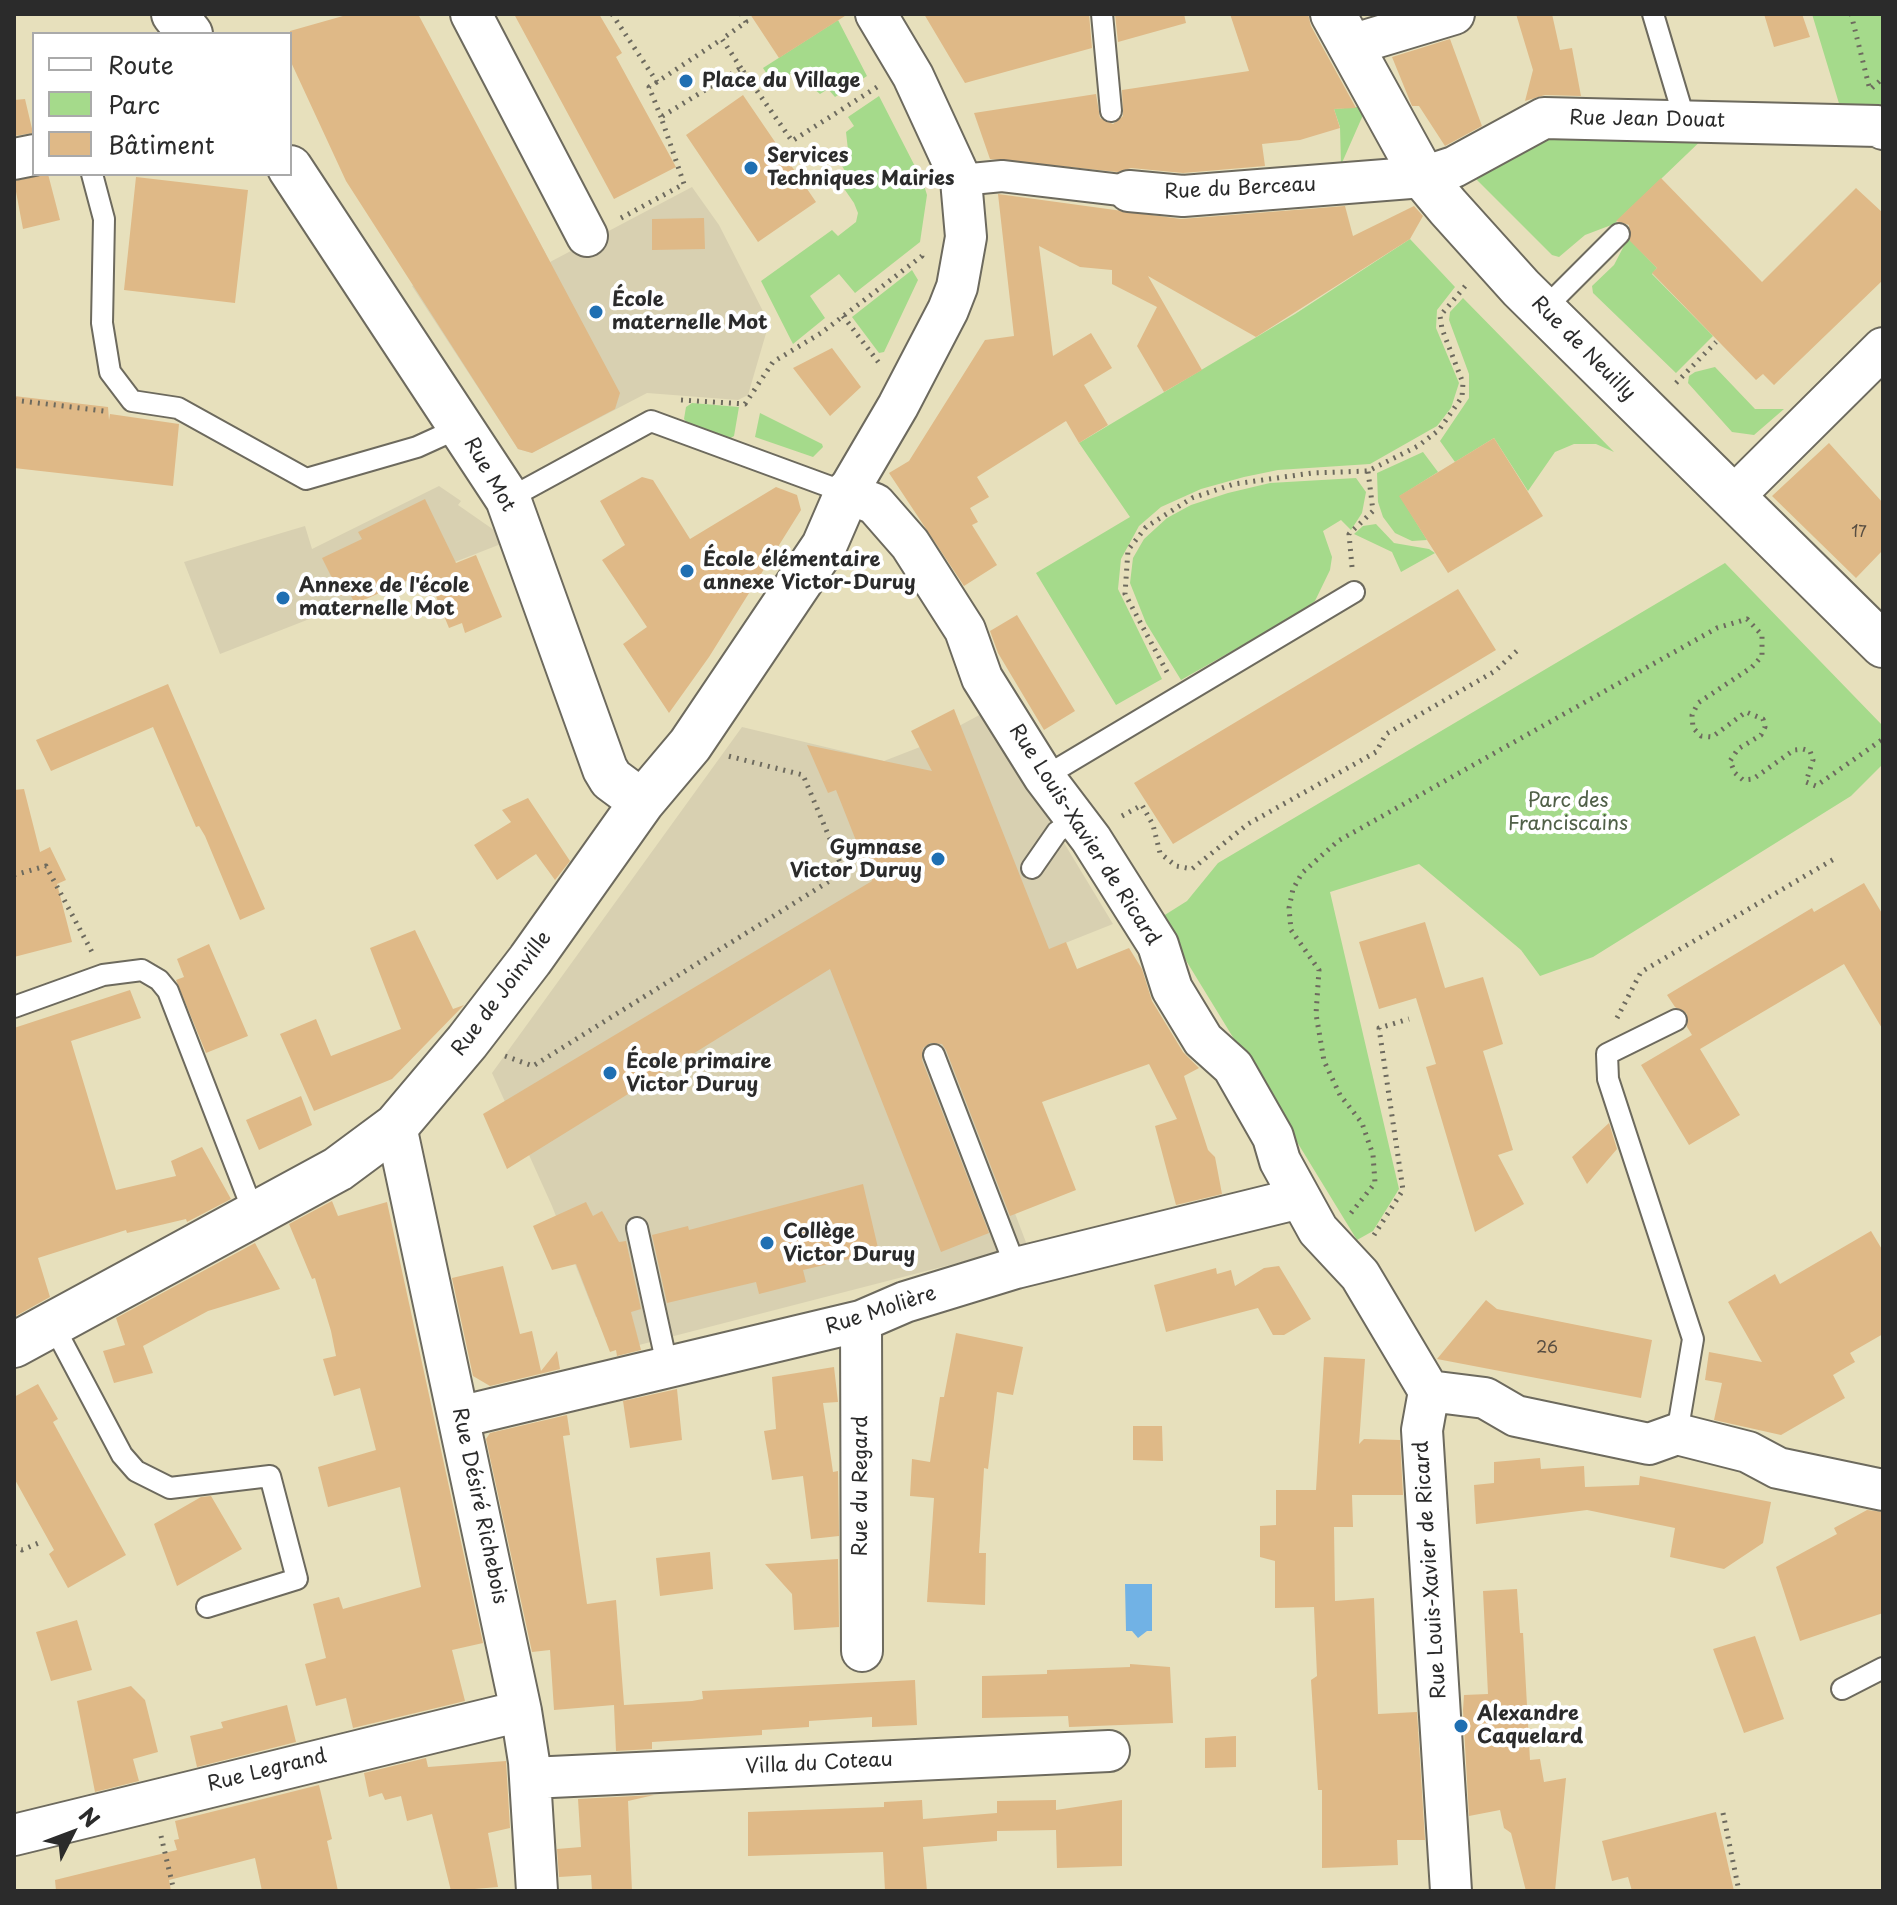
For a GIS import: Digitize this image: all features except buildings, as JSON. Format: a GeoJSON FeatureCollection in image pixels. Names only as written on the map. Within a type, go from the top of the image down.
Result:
{"type":"FeatureCollection","features":[{"type":"Feature","properties":{"kind":"street"},"geometry":{"type":"LineString","coordinates":[[174,14],[188,32]]}},
{"type":"Feature","properties":{"kind":"street"},"geometry":{"type":"LineString","coordinates":[[471,14],[587,236]]}},
{"type":"Feature","properties":{"kind":"street"},"geometry":{"type":"LineString","coordinates":[[847,493],[898,406],[957,287],[966,237],[961,180],[913,76],[876,14]]}},
{"type":"Feature","properties":{"kind":"street"},"geometry":{"type":"LineString","coordinates":[[1342,30],[1454,14]]}},
{"type":"Feature","properties":{"kind":"street","name":"Rue de Neuilly"},"geometry":{"type":"LineString","coordinates":[[1342,30],[1423,177],[1543,310],[1883,645]]}},
{"type":"Feature","properties":{"kind":"street","name":"Rue Jean Douat"},"geometry":{"type":"LineString","coordinates":[[1423,177],[1454,167],[1544,118],[1685,121],[1877,115]]}},
{"type":"Feature","properties":{"kind":"street","name":"Rue Mot"},"geometry":{"type":"LineString","coordinates":[[292,171],[508,499],[605,769],[642,802]]}},
{"type":"Feature","properties":{"kind":"street","name":"Rue du Berceau"},"geometry":{"type":"LineString","coordinates":[[961,180],[1002,176],[1183,196],[1423,177]]}},
{"type":"Feature","properties":{"kind":"street"},"geometry":{"type":"LineString","coordinates":[[1733,497],[1883,348]]}},
{"type":"Feature","properties":{"kind":"street","name":"Rue de Joinville"},"geometry":{"type":"LineString","coordinates":[[14,1345],[338,1169],[396,1126],[467,1042],[530,960],[642,802],[690,745],[824,546],[847,493]]}},
{"type":"Feature","properties":{"kind":"street","name":"Rue Louis-Xavier de Ricard"},"geometry":{"type":"LineString","coordinates":[[847,493],[875,504],[910,544],[965,630],[982,678],[1044,777],[1091,839],[1158,945],[1172,989],[1203,1040],[1233,1067],[1273,1137],[1280,1161],[1321,1228],[1360,1275],[1429,1391],[1422,1430],[1451,1891]]}},
{"type":"Feature","properties":{"kind":"street","name":"Rue Désiré Richebois"},"geometry":{"type":"LineString","coordinates":[[396,1126],[521,1711],[530,1778],[537,1891]]}},
{"type":"Feature","properties":{"kind":"street","name":"Rue Molière"},"geometry":{"type":"LineString","coordinates":[[459,1417],[861,1321],[905,1302],[1016,1268],[1321,1228]]}},
{"type":"Feature","properties":{"kind":"street","name":"Rue du Regard"},"geometry":{"type":"LineString","coordinates":[[861,1321],[862,1651]]}},
{"type":"Feature","properties":{"kind":"street"},"geometry":{"type":"LineString","coordinates":[[1429,1391],[1485,1398],[1516,1416],[1649,1444],[1677,1434],[1748,1452],[1778,1468],[1883,1490]]}},
{"type":"Feature","properties":{"kind":"street","name":"Rue Legrand"},"geometry":{"type":"LineString","coordinates":[[14,1835],[521,1711]]}},
{"type":"Feature","properties":{"kind":"street","name":"Villa du Coteau"},"geometry":{"type":"LineString","coordinates":[[530,1778],[1109,1751]]}},
{"type":"Feature","properties":{"kind":"lane"},"geometry":{"type":"LineString","coordinates":[[1102,14],[1111,111]]}},
{"type":"Feature","properties":{"kind":"lane"},"geometry":{"type":"LineString","coordinates":[[1653,14],[1685,121]]}},
{"type":"Feature","properties":{"kind":"lane"},"geometry":{"type":"LineString","coordinates":[[93,176],[104,219],[102,323],[110,372],[132,401],[178,408],[306,479],[417,447],[461,427]]}},
{"type":"Feature","properties":{"kind":"lane"},"geometry":{"type":"LineString","coordinates":[[1543,310],[1619,234]]}},
{"type":"Feature","properties":{"kind":"lane"},"geometry":{"type":"LineString","coordinates":[[508,499],[651,421]]}},
{"type":"Feature","properties":{"kind":"lane","name":"Rue Louis-Xavier de Ricard"},"geometry":{"type":"LineString","coordinates":[[651,421],[847,493]]}},
{"type":"Feature","properties":{"kind":"lane"},"geometry":{"type":"LineString","coordinates":[[1044,777],[1354,592]]}},
{"type":"Feature","properties":{"kind":"lane"},"geometry":{"type":"LineString","coordinates":[[1032,868],[1057,832],[1074,820]]}},
{"type":"Feature","properties":{"kind":"lane"},"geometry":{"type":"LineString","coordinates":[[14,1007],[103,975],[142,970],[159,980],[168,991],[255,1216]]}},
{"type":"Feature","properties":{"kind":"lane"},"geometry":{"type":"LineString","coordinates":[[1676,1020],[1607,1054],[1608,1079],[1693,1339],[1677,1434]]}},
{"type":"Feature","properties":{"kind":"lane"},"geometry":{"type":"LineString","coordinates":[[934,1055],[1016,1268]]}},
{"type":"Feature","properties":{"kind":"lane"},"geometry":{"type":"LineString","coordinates":[[637,1228],[667,1365]]}},
{"type":"Feature","properties":{"kind":"lane"},"geometry":{"type":"LineString","coordinates":[[53,1325],[122,1455],[136,1471],[170,1488],[270,1476],[297,1579],[207,1607]]}},
{"type":"Feature","properties":{"kind":"lane"},"geometry":{"type":"LineString","coordinates":[[1842,1689],[1883,1668]]}},
{"type":"Feature","properties":{"kind":"path"},"geometry":{"type":"LineString","coordinates":[[612,14],[657,82]]}},
{"type":"Feature","properties":{"kind":"path"},"geometry":{"type":"LineString","coordinates":[[587,236],[684,184],[649,87],[746,22],[741,14]]}},
{"type":"Feature","properties":{"kind":"path"},"geometry":{"type":"LineString","coordinates":[[1851,14],[1877,115]]}},
{"type":"Feature","properties":{"kind":"path"},"geometry":{"type":"LineString","coordinates":[[722,39],[792,141],[874,88],[913,76]]}},
{"type":"Feature","properties":{"kind":"path"},"geometry":{"type":"LineString","coordinates":[[661,117],[741,68]]}},
{"type":"Feature","properties":{"kind":"path"},"geometry":{"type":"LineString","coordinates":[[1877,115],[1883,78]]}},
{"type":"Feature","properties":{"kind":"path"},"geometry":{"type":"LineString","coordinates":[[922,271],[924,243]]}},
{"type":"Feature","properties":{"kind":"path"},"geometry":{"type":"LineString","coordinates":[[651,421],[676,399],[745,404],[773,362],[843,316],[922,256]]}},
{"type":"Feature","properties":{"kind":"path"},"geometry":{"type":"LineString","coordinates":[[1182,696],[1148,641],[1125,594],[1128,550],[1146,527],[1192,498],[1234,484],[1312,473],[1368,471],[1418,446],[1439,430],[1462,397],[1460,370],[1442,329],[1440,316],[1468,283],[1459,271]]}},
{"type":"Feature","properties":{"kind":"path"},"geometry":{"type":"LineString","coordinates":[[843,316],[880,364],[887,351]]}},
{"type":"Feature","properties":{"kind":"path"},"geometry":{"type":"LineString","coordinates":[[1676,383],[1716,342]]}},
{"type":"Feature","properties":{"kind":"path"},"geometry":{"type":"LineString","coordinates":[[14,400],[108,411]]}},
{"type":"Feature","properties":{"kind":"path"},"geometry":{"type":"LineString","coordinates":[[1354,592],[1349,534],[1373,511],[1368,471]]}},
{"type":"Feature","properties":{"kind":"path"},"geometry":{"type":"LineString","coordinates":[[1321,1228],[1345,1219],[1362,1203],[1375,1183],[1373,1155],[1362,1123],[1340,1095],[1324,1061],[1316,1014],[1319,970],[1291,930],[1289,908],[1293,889],[1302,873],[1352,834],[1717,628],[1747,619],[1762,635],[1762,656],[1752,667],[1698,703],[1692,715],[1693,728],[1701,736],[1712,737],[1746,712],[1763,719],[1765,727],[1761,735],[1738,749],[1730,761],[1735,773],[1743,780],[1753,779],[1794,750],[1803,749],[1810,751],[1813,760],[1806,772],[1806,782],[1816,786],[1883,739]]}},
{"type":"Feature","properties":{"kind":"path"},"geometry":{"type":"LineString","coordinates":[[1117,818],[1142,805],[1153,825],[1160,853],[1176,866],[1192,869],[1248,824],[1376,752],[1386,734],[1495,671],[1520,648]]}},
{"type":"Feature","properties":{"kind":"path"},"geometry":{"type":"LineString","coordinates":[[467,1042],[533,1066],[844,872],[803,775],[690,745]]}},
{"type":"Feature","properties":{"kind":"path"},"geometry":{"type":"LineString","coordinates":[[1607,1054],[1614,1026],[1641,972],[1834,859]]}},
{"type":"Feature","properties":{"kind":"path"},"geometry":{"type":"LineString","coordinates":[[14,875],[46,866],[86,938]]}},
{"type":"Feature","properties":{"kind":"path"},"geometry":{"type":"LineString","coordinates":[[1321,1228],[1364,1247],[1403,1190],[1379,1028],[1409,1019]]}},
{"type":"Feature","properties":{"kind":"path"},"geometry":{"type":"LineString","coordinates":[[14,1546],[22,1550],[41,1542]]}},
{"type":"Feature","properties":{"kind":"path"},"geometry":{"type":"LineString","coordinates":[[153,1800],[174,1891]]}},
{"type":"Feature","properties":{"kind":"path"},"geometry":{"type":"LineString","coordinates":[[1723,1813],[1739,1891]]}},
{"type":"Feature","properties":{"kind":"shaded area","name":"École maternelle Mot"},"geometry":{"type":"Polygon","coordinates":[[[692,187],[719,225],[769,323],[748,395],[738,400],[647,393],[532,453],[518,449],[412,286],[530,224],[550,262],[692,187]]]}},
{"type":"Feature","properties":{"kind":"shaded area","name":"Annexe de l'école maternelle Mot"},"geometry":{"type":"Polygon","coordinates":[[[439,486],[461,501],[458,505],[504,537],[506,542],[220,654],[184,562],[305,526],[312,549],[439,486]]]}},
{"type":"Feature","properties":{"kind":"shaded area"},"geometry":{"type":"Polygon","coordinates":[[[985,712],[1113,924],[1005,967],[981,1124],[1027,1245],[639,1345],[630,1309],[596,1317],[552,1206],[492,1073],[742,727],[884,761],[920,747],[985,712]]]}},
{"type":"Feature","properties":{"kind":"green space"},"geometry":{"type":"Polygon","coordinates":[[[1812,14],[1883,14],[1883,110],[1841,110],[1812,14]]]}},
{"type":"Feature","properties":{"kind":"green space"},"geometry":{"type":"Polygon","coordinates":[[[838,20],[867,76],[835,97],[828,89],[820,94],[794,72],[774,85],[763,68],[838,20]]]}},
{"type":"Feature","properties":{"kind":"green space"},"geometry":{"type":"Polygon","coordinates":[[[879,96],[927,195],[920,242],[855,293],[839,274],[810,296],[825,318],[793,344],[761,281],[832,230],[838,236],[856,222],[858,213],[854,203],[836,177],[845,171],[839,161],[848,150],[846,132],[854,126],[848,117],[879,96]]]}},
{"type":"Feature","properties":{"kind":"green space"},"geometry":{"type":"Polygon","coordinates":[[[1367,106],[1341,165],[1340,127],[1334,109],[1367,106]]]}},
{"type":"Feature","properties":{"kind":"green space"},"geometry":{"type":"Polygon","coordinates":[[[1711,131],[1614,224],[1585,235],[1559,257],[1552,255],[1469,172],[1541,134],[1711,131]]]}},
{"type":"Feature","properties":{"kind":"green space"},"geometry":{"type":"Polygon","coordinates":[[[1628,238],[1657,268],[1652,274],[1713,336],[1676,373],[1593,293],[1592,286],[1614,265],[1628,238]]]}},
{"type":"Feature","properties":{"kind":"green space"},"geometry":{"type":"Polygon","coordinates":[[[1410,239],[1455,287],[1437,310],[1436,328],[1459,383],[1451,408],[1437,426],[1370,464],[1278,470],[1244,477],[1201,489],[1161,507],[1139,526],[1121,559],[1118,589],[1162,679],[1116,705],[1036,573],[1130,517],[1079,443],[1295,314],[1410,239]]]}},
{"type":"Feature","properties":{"kind":"green space"},"geometry":{"type":"Polygon","coordinates":[[[912,270],[918,280],[884,352],[879,353],[852,317],[912,270]]]}},
{"type":"Feature","properties":{"kind":"green space"},"geometry":{"type":"Polygon","coordinates":[[[1463,298],[1614,452],[1596,444],[1574,444],[1555,452],[1528,491],[1494,438],[1455,462],[1440,441],[1469,398],[1469,374],[1449,320],[1450,312],[1463,298]]]}},
{"type":"Feature","properties":{"kind":"green space"},"geometry":{"type":"Polygon","coordinates":[[[1715,367],[1755,409],[1784,409],[1754,435],[1732,432],[1688,383],[1689,376],[1695,372],[1715,367]]]}},
{"type":"Feature","properties":{"kind":"green space"},"geometry":{"type":"Polygon","coordinates":[[[692,403],[739,407],[734,436],[729,439],[689,425],[684,419],[686,407],[692,403]]]}},
{"type":"Feature","properties":{"kind":"green space"},"geometry":{"type":"Polygon","coordinates":[[[760,413],[823,447],[813,457],[755,437],[760,413]]]}},
{"type":"Feature","properties":{"kind":"green space"},"geometry":{"type":"Polygon","coordinates":[[[1423,452],[1438,472],[1400,496],[1427,540],[1412,541],[1395,533],[1383,517],[1378,502],[1377,473],[1423,452]]]}},
{"type":"Feature","properties":{"kind":"green space"},"geometry":{"type":"Polygon","coordinates":[[[1356,478],[1366,492],[1362,513],[1351,530],[1341,520],[1323,531],[1332,557],[1330,570],[1315,601],[1181,680],[1146,623],[1130,583],[1133,558],[1144,539],[1167,518],[1191,505],[1228,493],[1270,483],[1356,478]]]}},
{"type":"Feature","properties":{"kind":"green space"},"geometry":{"type":"Polygon","coordinates":[[[1376,524],[1394,543],[1429,549],[1435,553],[1401,572],[1392,552],[1354,534],[1363,526],[1376,524]]]}},
{"type":"Feature","properties":{"kind":"green space","name":"Parc des Franciscains"},"geometry":{"type":"Polygon","coordinates":[[[1725,563],[1883,726],[1883,764],[1851,796],[1593,957],[1540,976],[1521,950],[1419,864],[1330,892],[1399,1189],[1373,1231],[1357,1240],[1160,918],[1187,901],[1218,863],[1725,563]]]}},
{"type":"Feature","properties":{"kind":"water"},"geometry":{"type":"Polygon","coordinates":[[[1125,1584],[1152,1584],[1152,1631],[1138,1638],[1132,1631],[1126,1631],[1125,1584]]]}},
{"type":"Feature","properties":{"kind":"place","name":"Place du Village"},"geometry":{"type":"Point","coordinates":[686,81]}},
{"type":"Feature","properties":{"kind":"place","name":"Services Techniques Mairies"},"geometry":{"type":"Point","coordinates":[751,168]}},
{"type":"Feature","properties":{"kind":"place","name":"École maternelle Mot"},"geometry":{"type":"Point","coordinates":[596,312]}},
{"type":"Feature","properties":{"kind":"place","name":"École élémentaire annexe Victor-Duruy"},"geometry":{"type":"Point","coordinates":[687,571]}},
{"type":"Feature","properties":{"kind":"place","name":"Annexe de l'école maternelle Mot"},"geometry":{"type":"Point","coordinates":[283,598]}},
{"type":"Feature","properties":{"kind":"place","name":"Gymnase Victor Duruy"},"geometry":{"type":"Point","coordinates":[938,859]}},
{"type":"Feature","properties":{"kind":"place","name":"École primaire Victor Duruy"},"geometry":{"type":"Point","coordinates":[610,1073]}},
{"type":"Feature","properties":{"kind":"place","name":"Collège Victor Duruy"},"geometry":{"type":"Point","coordinates":[767,1243]}},
{"type":"Feature","properties":{"kind":"place","name":"Alexandre Caquelard"},"geometry":{"type":"Point","coordinates":[1461,1726]}}]}
